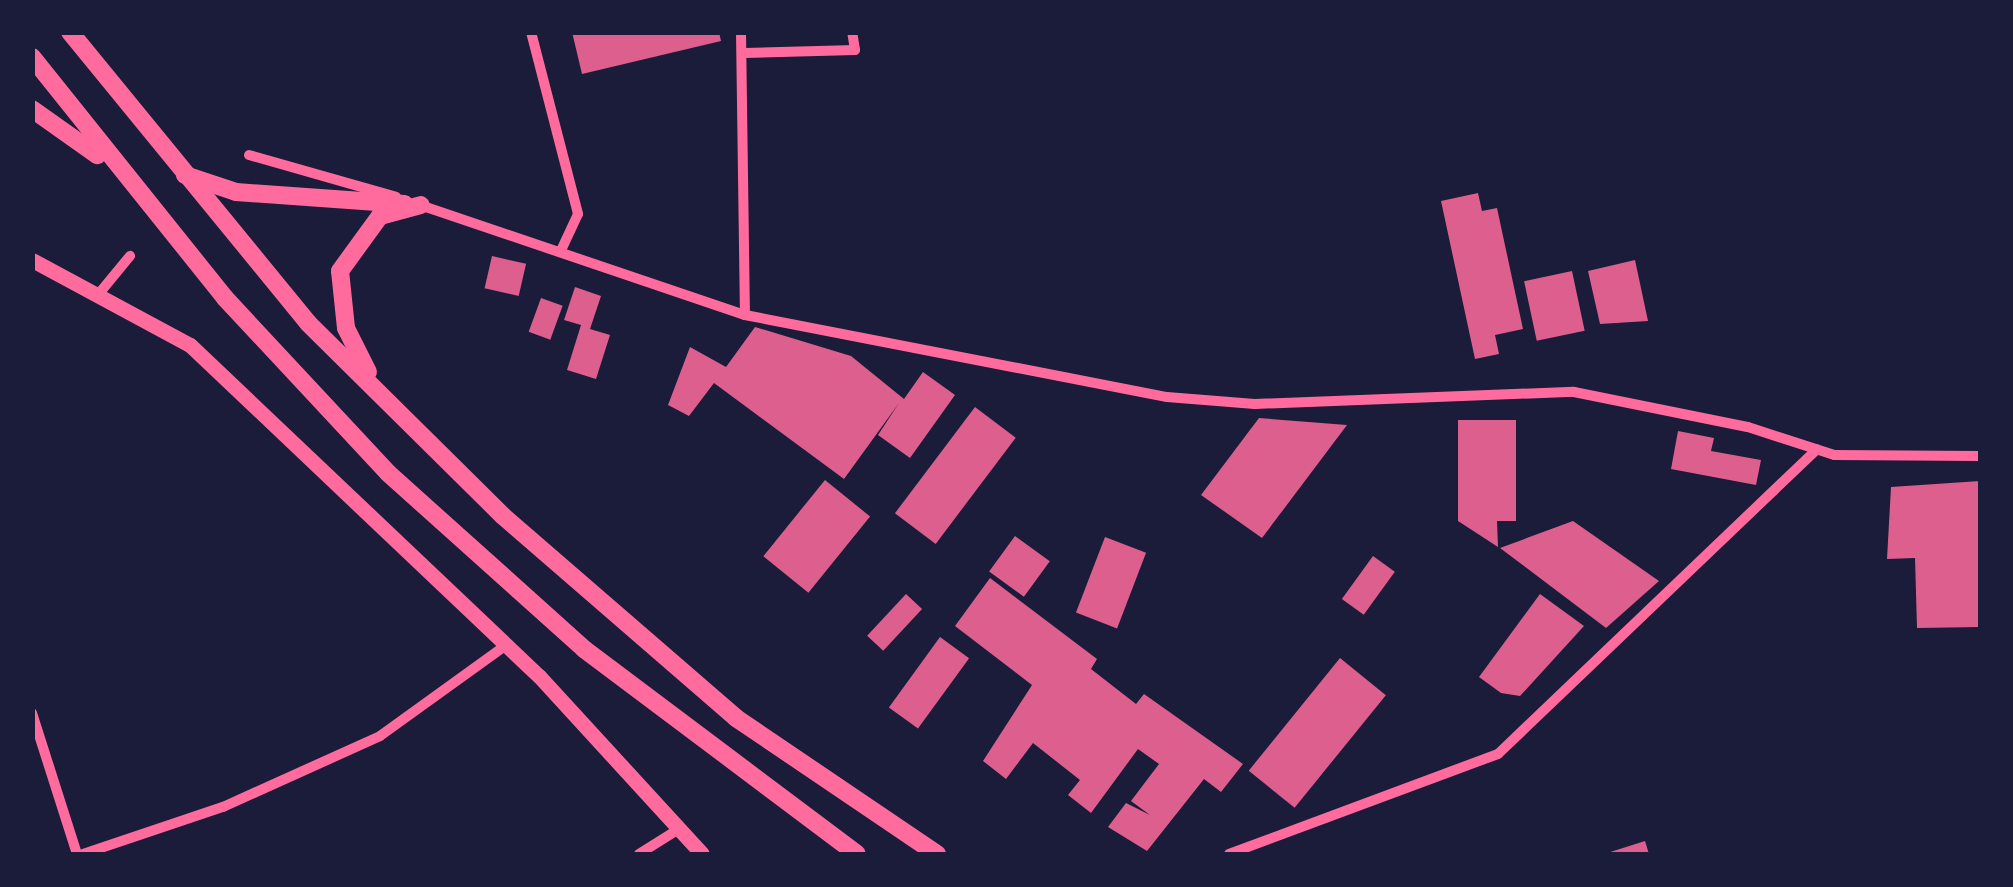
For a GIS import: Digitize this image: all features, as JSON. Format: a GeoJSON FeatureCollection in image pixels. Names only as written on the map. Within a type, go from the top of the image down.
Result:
{"type":"FeatureCollection","features":[{"type":"Feature","properties":{"kind":"highway"},"geometry":{"type":"LineString","coordinates":[[70,32],[180,172],[397,414],[674,669],[937,854]]}},
{"type":"Feature","properties":{"kind":"highway"},"geometry":{"type":"LineString","coordinates":[[32,57],[112,165],[315,396],[482,560],[692,735],[857,854]]}},
{"type":"Feature","properties":{"kind":"highway"},"geometry":{"type":"LineString","coordinates":[[32,109],[112,165]]}},
{"type":"Feature","properties":{"kind":"highway"},"geometry":{"type":"LineString","coordinates":[[180,172],[236,192],[420,205]]}},
{"type":"Feature","properties":{"kind":"highway"},"geometry":{"type":"LineString","coordinates":[[397,414],[357,356],[340,271],[380,216],[420,205]]}},
{"type":"Feature","properties":{"kind":"main road"},"geometry":{"type":"LineString","coordinates":[[32,260],[190,345],[506,644],[702,854]]}},
{"type":"Feature","properties":{"kind":"street"},"geometry":{"type":"LineString","coordinates":[[531,32],[578,214],[561,250]]}},
{"type":"Feature","properties":{"kind":"street"},"geometry":{"type":"LineString","coordinates":[[741,32],[746,53],[744,315]]}},
{"type":"Feature","properties":{"kind":"street"},"geometry":{"type":"LineString","coordinates":[[746,53],[855,50],[852,32]]}},
{"type":"Feature","properties":{"kind":"street"},"geometry":{"type":"LineString","coordinates":[[249,155],[561,250],[744,315],[1167,397],[1255,404],[1574,392],[1817,449],[1928,462],[1980,456]]}},
{"type":"Feature","properties":{"kind":"street"},"geometry":{"type":"LineString","coordinates":[[98,296],[130,256]]}},
{"type":"Feature","properties":{"kind":"street"},"geometry":{"type":"LineString","coordinates":[[1229,854],[1470,772],[1498,754],[1817,449]]}},
{"type":"Feature","properties":{"kind":"street"},"geometry":{"type":"LineString","coordinates":[[32,713],[80,854],[223,807],[380,736],[506,644]]}},
{"type":"Feature","properties":{"kind":"street"},"geometry":{"type":"LineString","coordinates":[[639,854],[679,829]]}},
{"type":"Feature","properties":{"kind":"building"},"geometry":{"type":"Polygon","coordinates":[[[572,32],[719,32],[721,41],[582,74],[572,32]]]}},
{"type":"Feature","properties":{"kind":"building"},"geometry":{"type":"Polygon","coordinates":[[[1478,193],[1482,211],[1497,208],[1523,329],[1495,335],[1499,354],[1475,359],[1441,201],[1478,193]]]}},
{"type":"Feature","properties":{"kind":"building"},"geometry":{"type":"Polygon","coordinates":[[[492,256],[526,264],[519,296],[485,288],[492,256]]]}},
{"type":"Feature","properties":{"kind":"building"},"geometry":{"type":"Polygon","coordinates":[[[1635,260],[1648,321],[1600,324],[1588,271],[1635,260]]]}},
{"type":"Feature","properties":{"kind":"building"},"geometry":{"type":"Polygon","coordinates":[[[1572,271],[1585,331],[1537,341],[1524,281],[1572,271]]]}},
{"type":"Feature","properties":{"kind":"building"},"geometry":{"type":"Polygon","coordinates":[[[575,287],[601,296],[590,329],[610,335],[596,379],[567,370],[581,325],[564,320],[575,287]]]}},
{"type":"Feature","properties":{"kind":"building"},"geometry":{"type":"Polygon","coordinates":[[[541,298],[563,306],[550,340],[529,332],[541,298]]]}},
{"type":"Feature","properties":{"kind":"building"},"geometry":{"type":"Polygon","coordinates":[[[755,327],[851,356],[904,399],[923,372],[955,395],[910,458],[878,435],[899,403],[844,479],[714,383],[689,416],[668,405],[690,347],[726,367],[755,327]]]}},
{"type":"Feature","properties":{"kind":"building"},"geometry":{"type":"Polygon","coordinates":[[[975,407],[1016,438],[936,544],[895,513],[975,407]]]}},
{"type":"Feature","properties":{"kind":"building"},"geometry":{"type":"Polygon","coordinates":[[[1259,418],[1347,425],[1262,538],[1201,495],[1259,418]]]}},
{"type":"Feature","properties":{"kind":"building"},"geometry":{"type":"Polygon","coordinates":[[[1458,420],[1516,420],[1516,521],[1497,521],[1498,547],[1458,521],[1458,420]]]}},
{"type":"Feature","properties":{"kind":"building"},"geometry":{"type":"Polygon","coordinates":[[[1678,431],[1714,438],[1711,451],[1761,460],[1756,485],[1671,469],[1678,431]]]}},
{"type":"Feature","properties":{"kind":"building"},"geometry":{"type":"Polygon","coordinates":[[[825,480],[870,517],[808,593],[763,556],[825,480]]]}},
{"type":"Feature","properties":{"kind":"building"},"geometry":{"type":"Polygon","coordinates":[[[1980,481],[1980,627],[1917,628],[1915,558],[1887,559],[1891,487],[1980,481]]]}},
{"type":"Feature","properties":{"kind":"building"},"geometry":{"type":"Polygon","coordinates":[[[1573,521],[1659,581],[1606,628],[1500,548],[1573,521]]]}},
{"type":"Feature","properties":{"kind":"building"},"geometry":{"type":"Polygon","coordinates":[[[1015,536],[1050,561],[1024,597],[989,572],[1015,536]]]}},
{"type":"Feature","properties":{"kind":"building"},"geometry":{"type":"Polygon","coordinates":[[[1105,537],[1146,553],[1117,628],[1076,613],[1105,537]]]}},
{"type":"Feature","properties":{"kind":"building"},"geometry":{"type":"Polygon","coordinates":[[[1373,556],[1395,572],[1364,615],[1342,599],[1373,556]]]}},
{"type":"Feature","properties":{"kind":"building"},"geometry":{"type":"Polygon","coordinates":[[[990,578],[1097,659],[1091,669],[1136,704],[1144,694],[1243,764],[1221,792],[1204,779],[1147,851],[1108,827],[1126,803],[1150,815],[1131,801],[1159,764],[1138,749],[1091,813],[1068,795],[1080,780],[1033,743],[1006,779],[983,761],[1032,685],[955,626],[990,578]]]}},
{"type":"Feature","properties":{"kind":"building"},"geometry":{"type":"Polygon","coordinates":[[[906,594],[922,609],[883,651],[867,636],[906,594]]]}},
{"type":"Feature","properties":{"kind":"building"},"geometry":{"type":"Polygon","coordinates":[[[1540,594],[1584,626],[1520,696],[1501,693],[1479,677],[1540,594]]]}},
{"type":"Feature","properties":{"kind":"building"},"geometry":{"type":"Polygon","coordinates":[[[940,637],[969,658],[918,729],[889,707],[940,637]]]}},
{"type":"Feature","properties":{"kind":"building"},"geometry":{"type":"Polygon","coordinates":[[[1340,658],[1386,695],[1295,808],[1249,771],[1340,658]]]}},
{"type":"Feature","properties":{"kind":"building"},"geometry":{"type":"Polygon","coordinates":[[[1645,841],[1649,854],[1604,854],[1645,841]]]}}]}
